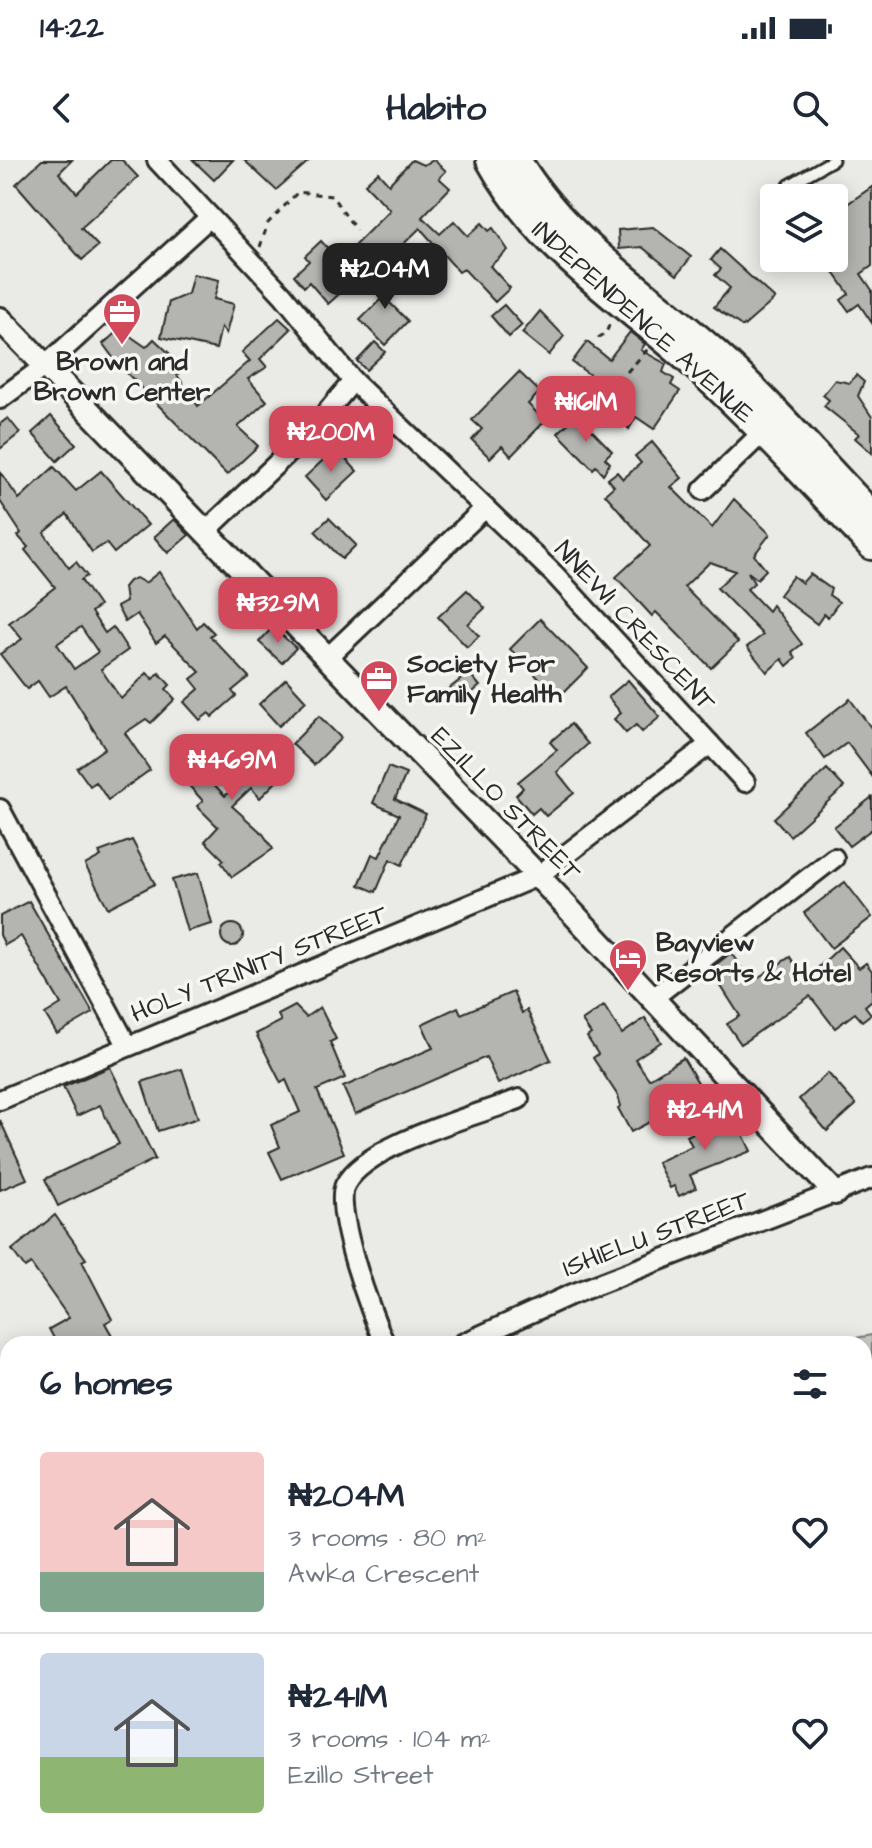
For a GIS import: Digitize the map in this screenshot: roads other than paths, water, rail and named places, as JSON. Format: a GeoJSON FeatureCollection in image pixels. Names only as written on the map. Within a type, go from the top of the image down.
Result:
{"type":"FeatureCollection","features":[{"type":"Feature","properties":{"kind":"main road","name":"INDEPENDENCE AVENUE"},"geometry":{"type":"LineString","coordinates":[[491,160],[508,192],[555,247],[659,332],[763,432],[872,545]]}},
{"type":"Feature","properties":{"kind":"main road","name":"INDEPENDENCE AVENUE"},"geometry":{"type":"LineString","coordinates":[[516,160],[542,201],[566,228],[718,357],[872,516]]}},
{"type":"Feature","properties":{"kind":"street","name":"NNEWI CRESCENT"},"geometry":{"type":"LineString","coordinates":[[157,160],[283,295],[353,381],[555,575],[745,782]]}},
{"type":"Feature","properties":{"kind":"street"},"geometry":{"type":"LineString","coordinates":[[0,399],[45,366],[210,217]]}},
{"type":"Feature","properties":{"kind":"street","name":"EZILLO STREET"},"geometry":{"type":"LineString","coordinates":[[0,319],[538,876],[835,1193]]}},
{"type":"Feature","properties":{"kind":"street"},"geometry":{"type":"LineString","coordinates":[[205,532],[310,432],[353,381]]}},
{"type":"Feature","properties":{"kind":"street"},"geometry":{"type":"LineString","coordinates":[[703,490],[763,432]]}},
{"type":"Feature","properties":{"kind":"street"},"geometry":{"type":"LineString","coordinates":[[326,659],[485,508]]}},
{"type":"Feature","properties":{"kind":"street","name":"HOLY TRINITY STREET"},"geometry":{"type":"LineString","coordinates":[[0,1100],[538,876],[710,744]]}},
{"type":"Feature","properties":{"kind":"street"},"geometry":{"type":"LineString","coordinates":[[0,809],[127,1045]]}},
{"type":"Feature","properties":{"kind":"street"},"geometry":{"type":"LineString","coordinates":[[653,998],[834,858]]}},
{"type":"Feature","properties":{"kind":"street"},"geometry":{"type":"LineString","coordinates":[[382,1336],[361,1282],[343,1209],[344,1188],[357,1169],[392,1148],[519,1099]]}},
{"type":"Feature","properties":{"kind":"street","name":"ISHIELU STREET"},"geometry":{"type":"LineString","coordinates":[[480,1336],[570,1295],[872,1178]]}},
{"type":"Feature","properties":{"kind":"lane"},"geometry":{"type":"LineString","coordinates":[[791,184],[833,160]]}},
{"type":"Feature","properties":{"kind":"place","name":"Brown and Brown Center"},"geometry":{"type":"Point","coordinates":[122,346]}},
{"type":"Feature","properties":{"kind":"place","name":"Society For Family Health"},"geometry":{"type":"Point","coordinates":[379,713]}},
{"type":"Feature","properties":{"kind":"place","name":"Bayview Resorts & Hotel"},"geometry":{"type":"Point","coordinates":[628,992]}}]}
